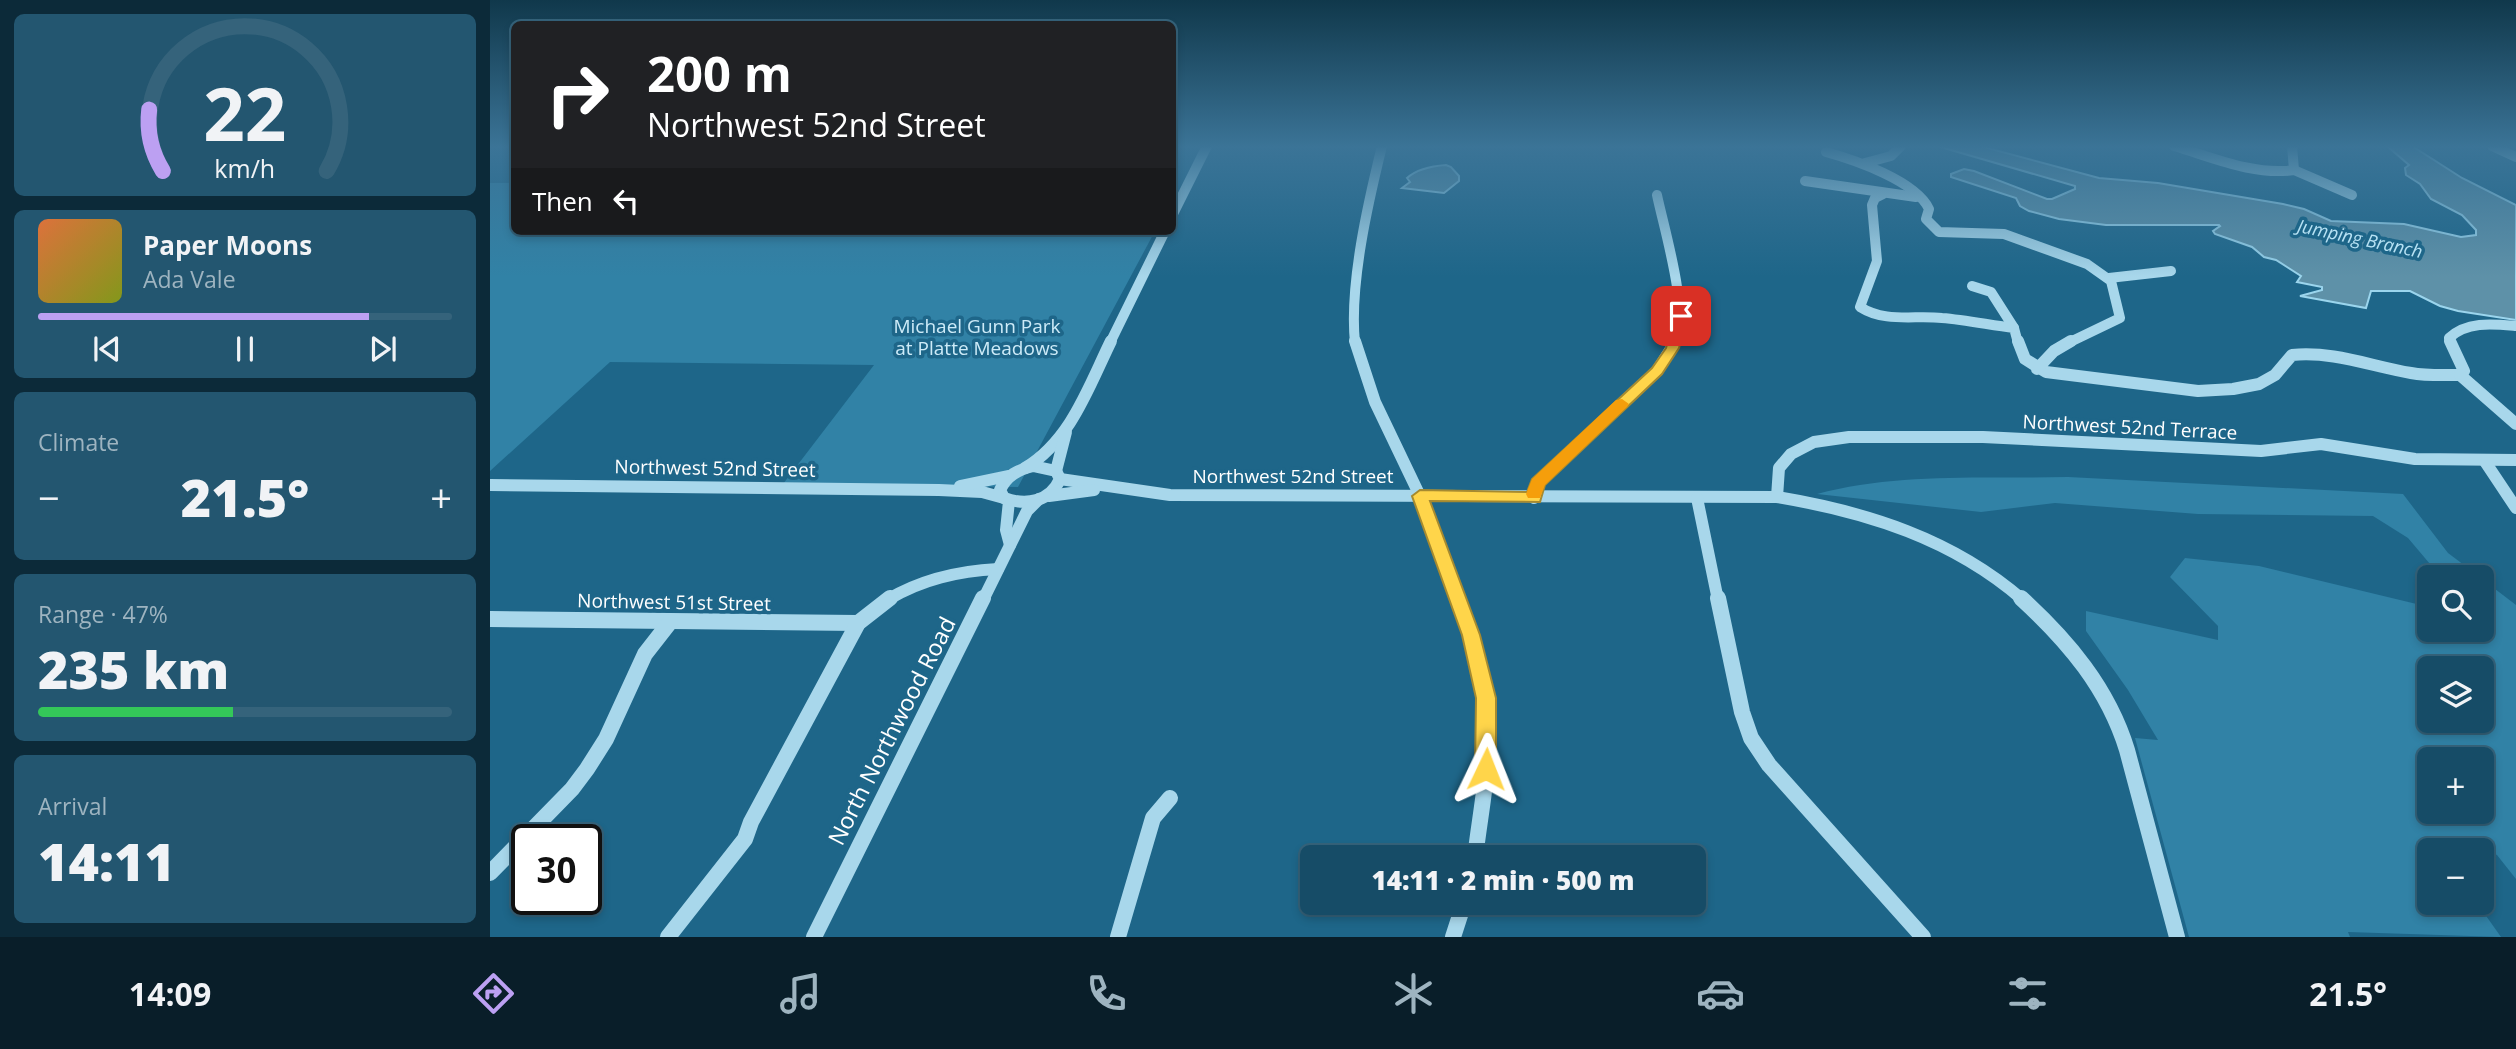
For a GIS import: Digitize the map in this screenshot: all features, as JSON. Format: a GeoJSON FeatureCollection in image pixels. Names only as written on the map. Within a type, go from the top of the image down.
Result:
{"type":"FeatureCollection","features":[{"type":"Feature","properties":{"kind":"street"},"geometry":{"type":"LineString","coordinates":[[1176,208],[1185,190]]}},
{"type":"Feature","properties":{"kind":"street"},"geometry":{"type":"LineString","coordinates":[[1372,190],[1353,312],[1354,342],[1375,402],[1420,496],[1471,635],[1486,698],[1488,745],[1476,845]]}},
{"type":"Feature","properties":{"kind":"street"},"geometry":{"type":"LineString","coordinates":[[1857,190],[1924,198]]}},
{"type":"Feature","properties":{"kind":"street"},"geometry":{"type":"LineString","coordinates":[[1910,190],[1924,198],[1929,209],[1926,219],[1938,233],[1998,233],[2097,269],[2109,278],[2115,289],[2120,318],[2102,329],[2056,348],[2037,369]]}},
{"type":"Feature","properties":{"kind":"street"},"geometry":{"type":"LineString","coordinates":[[2340,190],[2352,195]]}},
{"type":"Feature","properties":{"kind":"street"},"geometry":{"type":"LineString","coordinates":[[1883,194],[1875,198],[1871,205],[1877,260],[1872,277],[1860,298],[1860,307],[1866,312],[1890,316],[1939,317],[2014,328]]}},
{"type":"Feature","properties":{"kind":"street"},"geometry":{"type":"LineString","coordinates":[[1534,498],[1537,483],[1657,371],[1676,339],[1681,316],[1680,304],[1657,195]]}},
{"type":"Feature","properties":{"kind":"street"},"geometry":{"type":"LineString","coordinates":[[1025,468],[1050,451],[1066,432],[1163,235]]}},
{"type":"Feature","properties":{"kind":"street"},"geometry":{"type":"LineString","coordinates":[[2109,278],[2171,271]]}},
{"type":"Feature","properties":{"kind":"street"},"geometry":{"type":"LineString","coordinates":[[1972,286],[1991,292],[2014,328],[2025,360],[2037,369],[2064,376],[2186,391],[2217,391],[2252,386],[2274,377],[2287,366],[2292,355],[2326,353],[2406,372],[2460,375],[2516,424]]}},
{"type":"Feature","properties":{"kind":"street"},"geometry":{"type":"LineString","coordinates":[[2460,375],[2464,371],[2449,338],[2454,331],[2472,327],[2516,326]]}},
{"type":"Feature","properties":{"kind":"street"},"geometry":{"type":"LineString","coordinates":[[1058,475],[1066,432]]}},
{"type":"Feature","properties":{"kind":"street","name":"Northwest 52nd Terrace"},"geometry":{"type":"LineString","coordinates":[[1777,497],[1779,468],[1791,454],[1814,442],[1849,437],[1983,437],[2261,452],[2321,444],[2396,458],[2516,460]]}},
{"type":"Feature","properties":{"kind":"street"},"geometry":{"type":"LineString","coordinates":[[2484,460],[2516,508]]}},
{"type":"Feature","properties":{"kind":"street","name":"Northwest 52nd Street"},"geometry":{"type":"LineString","coordinates":[[939,490],[1042,466],[1058,475],[1104,487],[1170,495],[1777,497],[1854,512],[1936,543],[2007,587],[2040,615],[2084,666],[2117,722],[2177,937]]}},
{"type":"Feature","properties":{"kind":"street","name":"North Northwood Road"},"geometry":{"type":"LineString","coordinates":[[1010,475],[1001,485],[1001,494],[1007,500],[1006,530],[1010,545]]}},
{"type":"Feature","properties":{"kind":"street","name":"North Northwood Road"},"geometry":{"type":"LineString","coordinates":[[814,937],[1027,511],[1056,488],[1058,475]]}},
{"type":"Feature","properties":{"kind":"street","name":"Northwest 52nd Street"},"geometry":{"type":"LineString","coordinates":[[490,485],[939,490],[982,492],[1024,503],[1104,487]]}},
{"type":"Feature","properties":{"kind":"street"},"geometry":{"type":"LineString","coordinates":[[1697,498],[1742,712],[1751,738],[1769,765],[1923,937]]}},
{"type":"Feature","properties":{"kind":"street"},"geometry":{"type":"LineString","coordinates":[[668,937],[746,839],[751,822],[858,623],[875,607],[914,583],[963,570],[998,569]]}},
{"type":"Feature","properties":{"kind":"street","name":"Northwest 51st Street"},"geometry":{"type":"LineString","coordinates":[[491,620],[858,623]]}},
{"type":"Feature","properties":{"kind":"street"},"geometry":{"type":"LineString","coordinates":[[491,871],[572,789],[587,769],[606,739],[638,666],[670,622]]}},
{"type":"Feature","properties":{"kind":"street"},"geometry":{"type":"LineString","coordinates":[[1118,937],[1153,818],[1170,798]]}},
{"type":"Feature","properties":{"kind":"street"},"geometry":{"type":"LineString","coordinates":[[1452,937],[1460,915]]}},
{"type":"Feature","properties":{"kind":"green space","name":"Michael Gunn Park at Platte Meadows"},"geometry":{"type":"Polygon","coordinates":[[[490,190],[511,190],[511,235],[1153,235],[1018,487],[783,484],[874,365],[610,362],[490,471],[490,190]]]}},
{"type":"Feature","properties":{"kind":"green space"},"geometry":{"type":"Polygon","coordinates":[[[1974,477],[2068,477],[2403,494],[2448,553],[2464,565],[2431,565],[2408,538],[2373,516],[2198,514],[2055,503],[1981,512],[1817,494],[1878,482],[1974,477]]]}},
{"type":"Feature","properties":{"kind":"green space"},"geometry":{"type":"Polygon","coordinates":[[[2185,558],[2259,566],[2417,604],[2417,642],[2494,642],[2494,588],[2516,605],[2516,879],[2494,854],[2494,838],[2417,838],[2417,915],[2485,915],[2501,937],[2348,932],[2350,937],[2189,937],[2135,738],[2158,740],[2128,690],[2086,631],[2086,611],[2218,640],[2218,626],[2170,577],[2185,558]]]}},
{"type":"Feature","properties":{"kind":"water"},"geometry":{"type":"Polygon","coordinates":[[[1417,190],[1448,190],[1444,193],[1417,190]]]}},
{"type":"Feature","properties":{"kind":"water","name":"Jumping Branch"},"geometry":{"type":"Polygon","coordinates":[[[1990,190],[2023,190],[2052,199],[2073,190],[2198,190],[2283,204],[2304,209],[2331,221],[2404,224],[2461,237],[2476,235],[2476,230],[2462,215],[2431,199],[2424,190],[2485,190],[2516,205],[2516,320],[2458,311],[2440,306],[2410,291],[2371,291],[2366,308],[2300,296],[2322,290],[2322,287],[2297,282],[2301,276],[2276,260],[2264,257],[2252,247],[2215,234],[2213,231],[2219,225],[2106,225],[2059,219],[2029,211],[2020,206],[2016,198],[1990,190]]]}},
{"type":"Feature","properties":{"kind":"slow traffic"},"geometry":{"type":"LineString","coordinates":[[1534,494],[1537,483],[1622,404]]}},
{"type":"Feature","properties":{"kind":"route"},"geometry":{"type":"LineString","coordinates":[[1486,769],[1486,698],[1471,635],[1420,496],[1534,498],[1537,483],[1657,371],[1676,339],[1681,316]]}}]}
